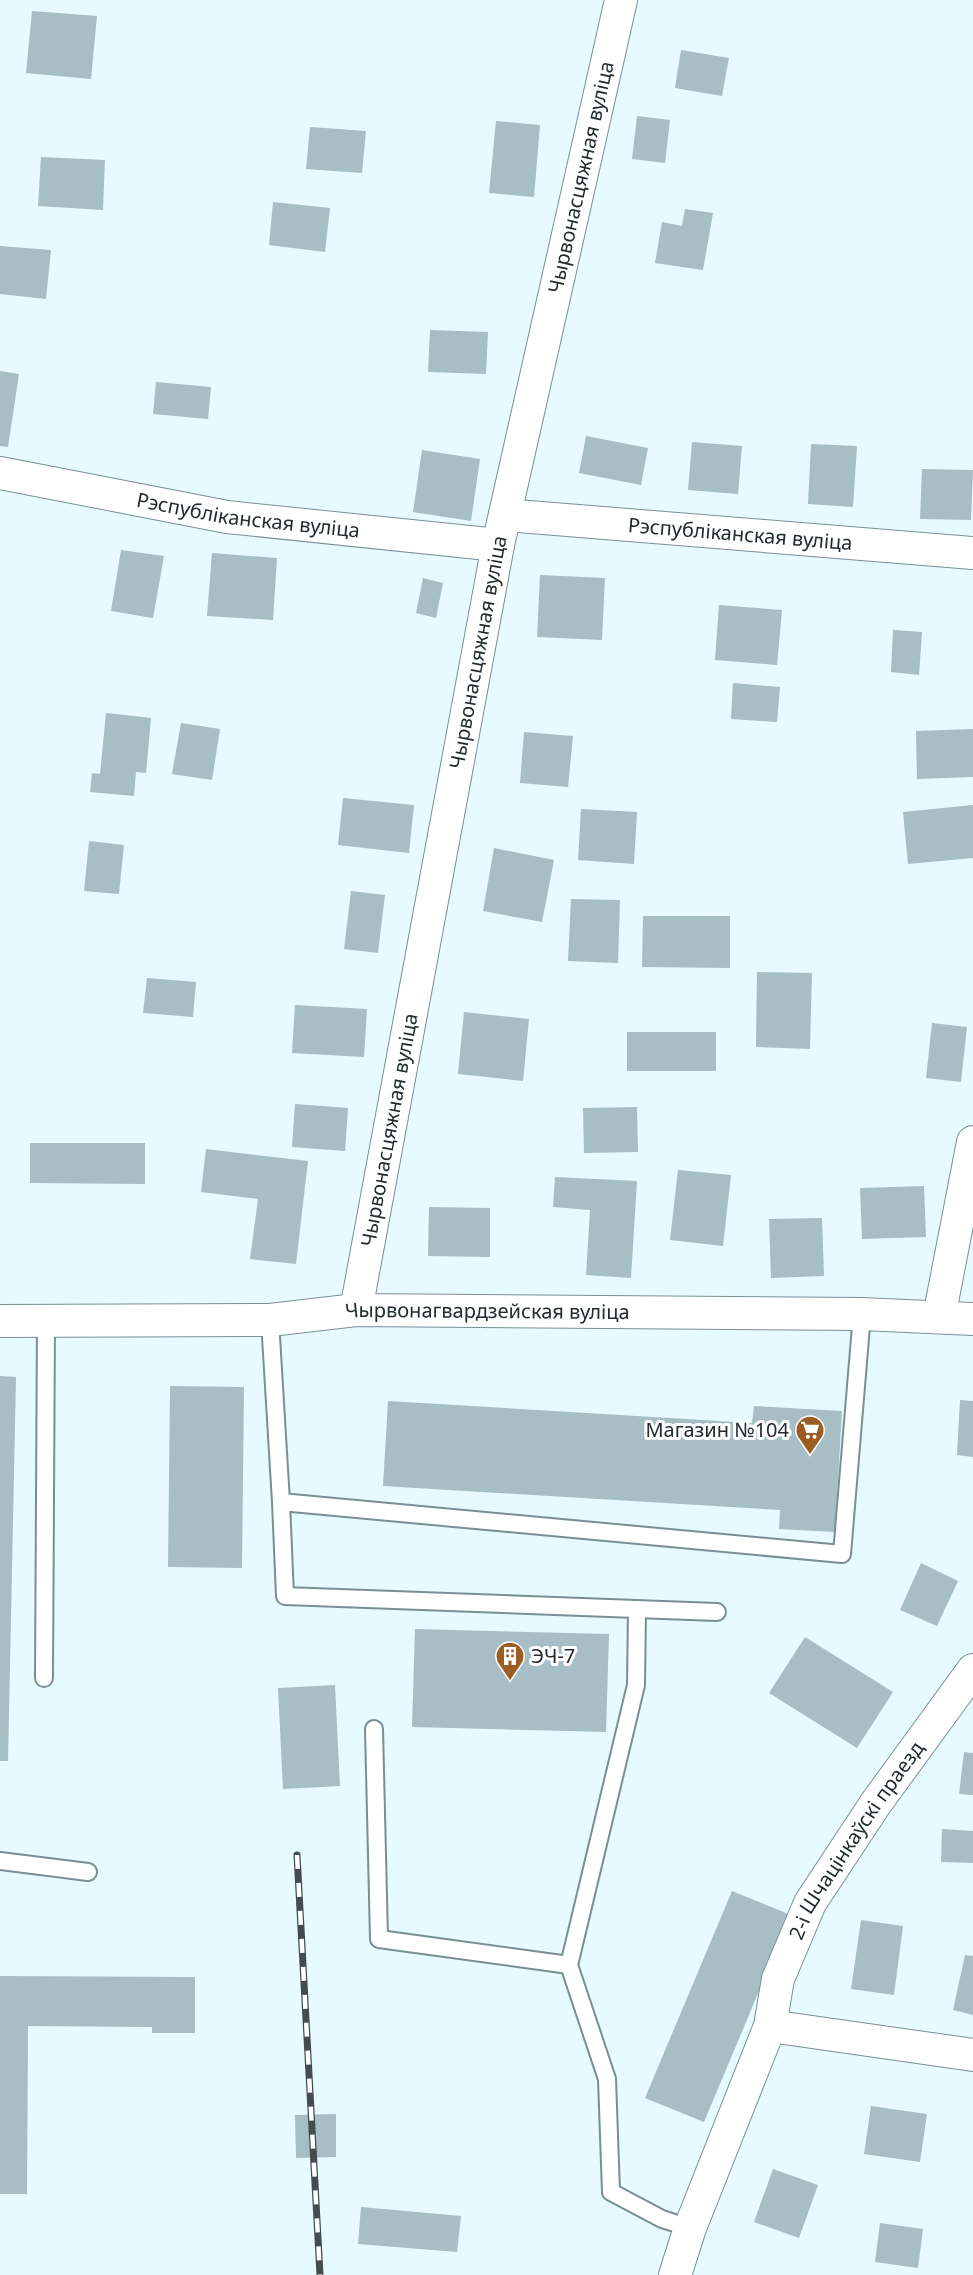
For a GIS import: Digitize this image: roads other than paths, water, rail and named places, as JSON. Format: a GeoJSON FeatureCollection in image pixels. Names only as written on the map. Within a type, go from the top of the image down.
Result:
{"type":"FeatureCollection","features":[{"type":"Feature","properties":{"kind":"street","name":"Чырвонасцяжная вуліца"},"geometry":{"type":"LineString","coordinates":[[356,1310],[498,545],[621,0]]}},
{"type":"Feature","properties":{"kind":"street","name":"Рэспубліканская вуліца"},"geometry":{"type":"LineString","coordinates":[[0,473],[227,518],[498,545]]}},
{"type":"Feature","properties":{"kind":"street","name":"Рэспубліканская вуліца"},"geometry":{"type":"LineString","coordinates":[[505,515],[973,553]]}},
{"type":"Feature","properties":{"kind":"street"},"geometry":{"type":"LineString","coordinates":[[939,1317],[973,1142]]}},
{"type":"Feature","properties":{"kind":"street","name":"Чырвонагвардзейская вуліца"},"geometry":{"type":"LineString","coordinates":[[0,1322],[270,1320],[356,1310],[862,1314],[973,1319]]}},
{"type":"Feature","properties":{"kind":"street","name":"2-і Шчацінкаўскі праезд"},"geometry":{"type":"LineString","coordinates":[[675,2275],[690,2228],[770,2026],[778,1979],[810,1903],[876,1803],[973,1670]]}},
{"type":"Feature","properties":{"kind":"street"},"geometry":{"type":"LineString","coordinates":[[770,2026],[973,2055]]}},
{"type":"Feature","properties":{"kind":"lane"},"geometry":{"type":"LineString","coordinates":[[281,1502],[842,1554],[862,1314]]}},
{"type":"Feature","properties":{"kind":"lane"},"geometry":{"type":"LineString","coordinates":[[270,1320],[285,1596],[717,1612]]}},
{"type":"Feature","properties":{"kind":"lane"},"geometry":{"type":"LineString","coordinates":[[44,1678],[46,1321]]}},
{"type":"Feature","properties":{"kind":"lane"},"geometry":{"type":"LineString","coordinates":[[637,1609],[636,1685],[569,1965],[607,2079],[611,2192],[662,2218],[690,2228]]}},
{"type":"Feature","properties":{"kind":"lane"},"geometry":{"type":"LineString","coordinates":[[374,1729],[379,1939],[569,1965]]}},
{"type":"Feature","properties":{"kind":"lane"},"geometry":{"type":"LineString","coordinates":[[0,1861],[88,1872]]}},
{"type":"Feature","properties":{"kind":"railway"},"geometry":{"type":"LineString","coordinates":[[297,1855],[320,2275]]}},
{"type":"Feature","properties":{"kind":"place","name":"Магазин №104"},"geometry":{"type":"Point","coordinates":[810,1456]}},
{"type":"Feature","properties":{"kind":"place","name":"ЭЧ-7"},"geometry":{"type":"Point","coordinates":[510,1682]}}]}
